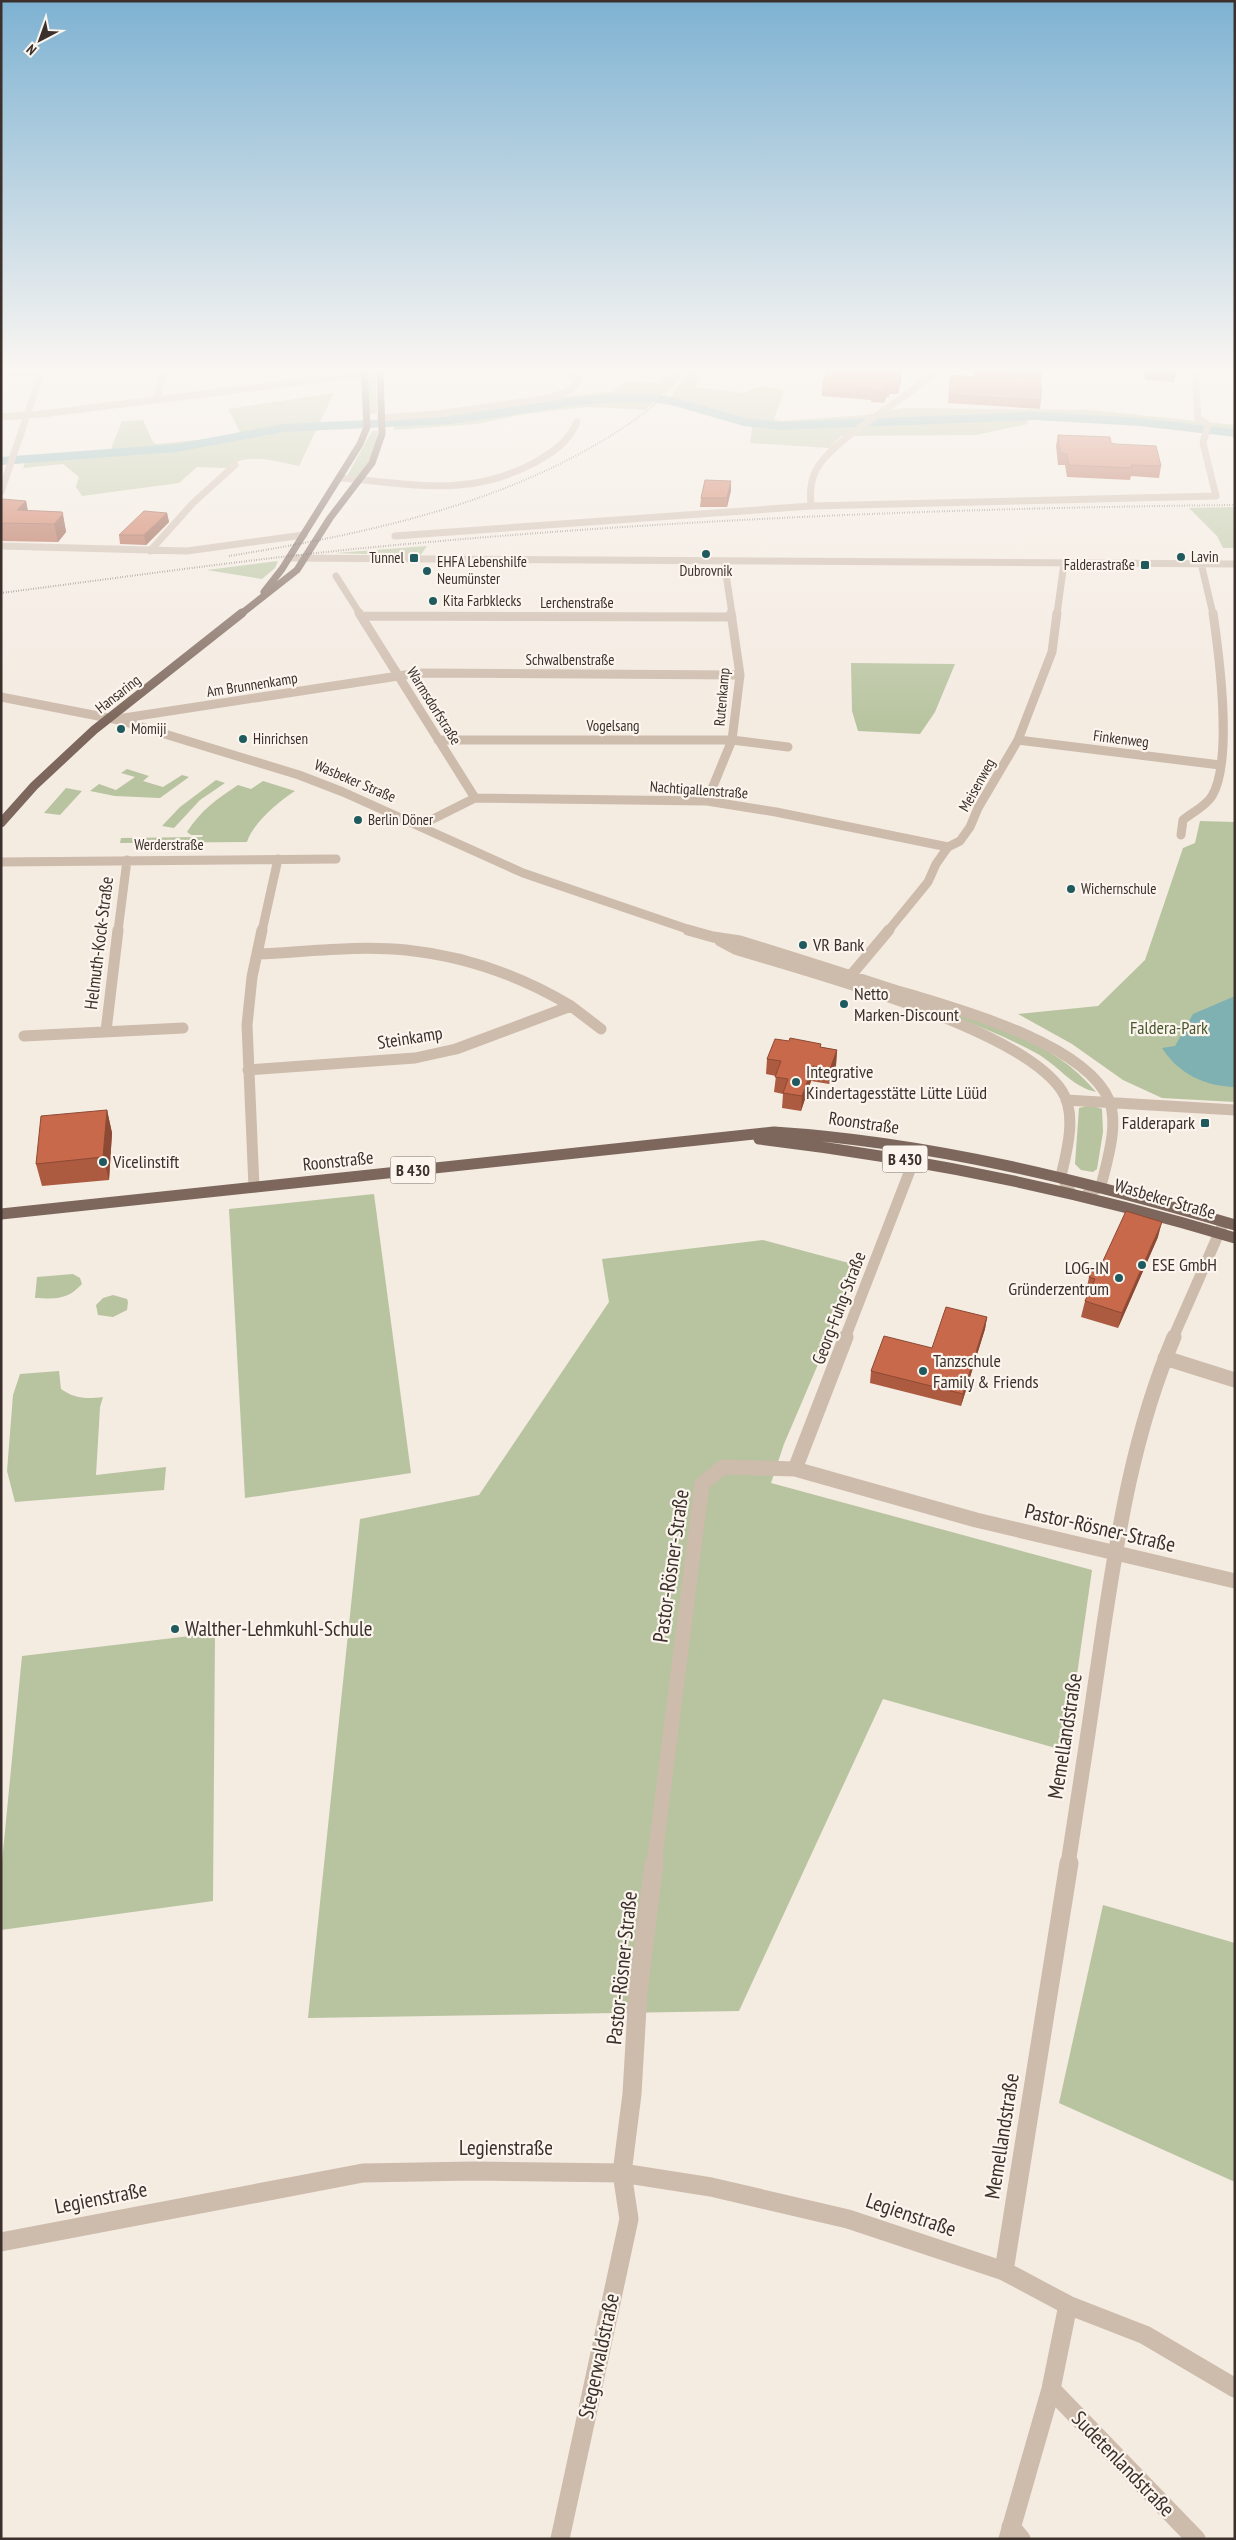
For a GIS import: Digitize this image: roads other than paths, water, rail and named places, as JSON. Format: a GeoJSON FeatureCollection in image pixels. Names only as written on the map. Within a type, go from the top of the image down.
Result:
{"type":"FeatureCollection","features":[{"type":"Feature","properties":{"kind":"main road","name":"Hansaring"},"geometry":{"type":"LineString","coordinates":[[261,596],[289,558],[333,487]]}},
{"type":"Feature","properties":{"kind":"main road","name":"Hansaring"},"geometry":{"type":"LineString","coordinates":[[1,823],[31,788],[110,718],[261,596],[281,585],[306,559],[330,519],[354,488]]}},
{"type":"Feature","properties":{"kind":"main road","name":"Roonstraße"},"geometry":{"type":"LineString","coordinates":[[1,1214],[774,1132],[874,1141],[1061,1176],[1100,1186]]}},
{"type":"Feature","properties":{"kind":"main road","name":"Roonstraße"},"geometry":{"type":"LineString","coordinates":[[739,1137],[860,1151],[1070,1191]]}},
{"type":"Feature","properties":{"kind":"main road","name":"Wasbeker Straße"},"geometry":{"type":"LineString","coordinates":[[1100,1186],[1226,1227],[1235,1238]]}},
{"type":"Feature","properties":{"kind":"main road","name":"Wasbeker Straße"},"geometry":{"type":"LineString","coordinates":[[1070,1191],[1226,1227]]}},
{"type":"Feature","properties":{"kind":"street"},"geometry":{"type":"LineString","coordinates":[[150,551],[193,503],[211,487]]}},
{"type":"Feature","properties":{"kind":"street"},"geometry":{"type":"LineString","coordinates":[[810,487],[811,506]]}},
{"type":"Feature","properties":{"kind":"street"},"geometry":{"type":"LineString","coordinates":[[395,536],[811,506],[1216,496],[1214,487]]}},
{"type":"Feature","properties":{"kind":"street"},"geometry":{"type":"LineString","coordinates":[[1,546],[150,551],[209,550],[304,535]]}},
{"type":"Feature","properties":{"kind":"street"},"geometry":{"type":"LineString","coordinates":[[289,558],[1235,564]]}},
{"type":"Feature","properties":{"kind":"street","name":"Rutenkamp"},"geometry":{"type":"LineString","coordinates":[[707,801],[732,740],[740,675],[724,561]]}},
{"type":"Feature","properties":{"kind":"street","name":"Meisenweg"},"geometry":{"type":"LineString","coordinates":[[848,980],[928,882],[936,864],[948,847],[960,841],[970,827],[978,808],[1018,740],[1052,652],[1064,563]]}},
{"type":"Feature","properties":{"kind":"street"},"geometry":{"type":"LineString","coordinates":[[1181,835],[1183,820],[1207,803],[1214,793],[1220,765],[1224,713],[1214,622],[1201,563]]}},
{"type":"Feature","properties":{"kind":"street","name":"Warmsdorfstraße"},"geometry":{"type":"LineString","coordinates":[[336,576],[475,798]]}},
{"type":"Feature","properties":{"kind":"street","name":"Lerchenstraße"},"geometry":{"type":"LineString","coordinates":[[362,616],[732,617]]}},
{"type":"Feature","properties":{"kind":"street","name":"Schwalbenstraße"},"geometry":{"type":"LineString","coordinates":[[399,676],[418,673],[740,675]]}},
{"type":"Feature","properties":{"kind":"street","name":"Am Brunnenkamp"},"geometry":{"type":"LineString","coordinates":[[110,718],[121,719],[399,676]]}},
{"type":"Feature","properties":{"kind":"street","name":"Wasbeker Straße"},"geometry":{"type":"LineString","coordinates":[[1,697],[110,718],[322,783],[538,879],[713,937],[740,941],[848,980],[969,1028],[1012,1048],[1038,1066],[1058,1084],[1069,1109],[1061,1176]]}},
{"type":"Feature","properties":{"kind":"street","name":"Vogelsang"},"geometry":{"type":"LineString","coordinates":[[438,740],[732,740],[788,747]]}},
{"type":"Feature","properties":{"kind":"street","name":"Finkenweg"},"geometry":{"type":"LineString","coordinates":[[1018,740],[1220,765]]}},
{"type":"Feature","properties":{"kind":"street"},"geometry":{"type":"LineString","coordinates":[[419,826],[475,798]]}},
{"type":"Feature","properties":{"kind":"street","name":"Nachtigallenstraße"},"geometry":{"type":"LineString","coordinates":[[475,798],[707,801],[776,812],[948,847]]}},
{"type":"Feature","properties":{"kind":"street"},"geometry":{"type":"LineString","coordinates":[[254,1187],[248,1070],[248,1011],[257,954],[278,859]]}},
{"type":"Feature","properties":{"kind":"street","name":"Werderstraße"},"geometry":{"type":"LineString","coordinates":[[1,862],[336,859]]}},
{"type":"Feature","properties":{"kind":"street","name":"Helmuth-Kock-Straße"},"geometry":{"type":"LineString","coordinates":[[106,1032],[127,860]]}},
{"type":"Feature","properties":{"kind":"street"},"geometry":{"type":"LineString","coordinates":[[257,954],[380,949],[408,950],[494,970],[548,991],[601,1029]]}},
{"type":"Feature","properties":{"kind":"street","name":"Wasbeker Straße"},"geometry":{"type":"LineString","coordinates":[[848,980],[978,1016],[1038,1040],[1068,1060],[1098,1084],[1109,1101],[1112,1124],[1100,1186],[1086,1195]]}},
{"type":"Feature","properties":{"kind":"street","name":"Steinkamp"},"geometry":{"type":"LineString","coordinates":[[248,1070],[415,1058],[456,1048],[571,1006]]}},
{"type":"Feature","properties":{"kind":"street","name":"Helmuth-Kock-Straße"},"geometry":{"type":"LineString","coordinates":[[24,1036],[183,1028]]}},
{"type":"Feature","properties":{"kind":"street"},"geometry":{"type":"LineString","coordinates":[[1066,1100],[1109,1101],[1235,1110]]}},
{"type":"Feature","properties":{"kind":"street","name":"Georg-Fuhg-Straße"},"geometry":{"type":"LineString","coordinates":[[795,1469],[914,1160]]}},
{"type":"Feature","properties":{"kind":"street"},"geometry":{"type":"LineString","coordinates":[[1061,1176],[1070,1191]]}},
{"type":"Feature","properties":{"kind":"street","name":"Memellandstraße"},"geometry":{"type":"LineString","coordinates":[[1004,2271],[1047,2007],[1115,1553],[1130,1471],[1165,1358],[1226,1227]]}},
{"type":"Feature","properties":{"kind":"street"},"geometry":{"type":"LineString","coordinates":[[1165,1358],[1235,1380]]}},
{"type":"Feature","properties":{"kind":"street","name":"Pastor-Rösner-Straße"},"geometry":{"type":"LineString","coordinates":[[622,2173],[632,2094],[638,1992],[702,1484],[722,1467],[795,1469],[976,1520],[1235,1581]]}},
{"type":"Feature","properties":{"kind":"street","name":"Legienstraße"},"geometry":{"type":"LineString","coordinates":[[1,2242],[362,2173],[475,2171],[622,2173],[711,2187],[848,2218],[1004,2271]]}},
{"type":"Feature","properties":{"kind":"street","name":"Stegerwaldstraße"},"geometry":{"type":"LineString","coordinates":[[560,2539],[629,2219],[622,2173]]}},
{"type":"Feature","properties":{"kind":"street"},"geometry":{"type":"LineString","coordinates":[[1004,2271],[1068,2305],[1144,2335],[1235,2388]]}},
{"type":"Feature","properties":{"kind":"street","name":"Sudetenlandstraße"},"geometry":{"type":"LineString","coordinates":[[1013,2535],[1050,2388],[1068,2305]]}},
{"type":"Feature","properties":{"kind":"street","name":"Sudetenlandstraße"},"geometry":{"type":"LineString","coordinates":[[1050,2388],[1196,2539]]}},
{"type":"Feature","properties":{"kind":"water"},"geometry":{"type":"Polygon","coordinates":[[[1235,996],[1235,1087],[1213,1084],[1184,1072],[1162,1048],[1175,1046],[1193,1014],[1235,996]]]}},
{"type":"Feature","properties":{"kind":"railway"},"geometry":{"type":"LineString","coordinates":[[229,556],[376,528],[424,515],[509,487]]}},
{"type":"Feature","properties":{"kind":"railway"},"geometry":{"type":"LineString","coordinates":[[1,593],[297,555],[605,528],[920,512],[1235,505]]}},
{"type":"Feature","properties":{"kind":"place","name":"Dubrovnik"},"geometry":{"type":"Point","coordinates":[706,554]}},
{"type":"Feature","properties":{"kind":"place","name":"Lavin"},"geometry":{"type":"Point","coordinates":[1181,557]}},
{"type":"Feature","properties":{"kind":"place","name":"Tunnel"},"geometry":{"type":"Point","coordinates":[414,558]}},
{"type":"Feature","properties":{"kind":"place","name":"Falderastraße"},"geometry":{"type":"Point","coordinates":[1145,565]}},
{"type":"Feature","properties":{"kind":"place","name":"EHFA Lebenshilfe Neumünster"},"geometry":{"type":"Point","coordinates":[427,571]}},
{"type":"Feature","properties":{"kind":"place","name":"Kita Farbklecks"},"geometry":{"type":"Point","coordinates":[433,601]}},
{"type":"Feature","properties":{"kind":"place","name":"Momiji"},"geometry":{"type":"Point","coordinates":[121,729]}},
{"type":"Feature","properties":{"kind":"place","name":"Hinrichsen"},"geometry":{"type":"Point","coordinates":[243,739]}},
{"type":"Feature","properties":{"kind":"place","name":"Berlin Döner"},"geometry":{"type":"Point","coordinates":[358,820]}},
{"type":"Feature","properties":{"kind":"place","name":"Wichernschule"},"geometry":{"type":"Point","coordinates":[1071,889]}},
{"type":"Feature","properties":{"kind":"place","name":"VR Bank"},"geometry":{"type":"Point","coordinates":[803,945]}},
{"type":"Feature","properties":{"kind":"place","name":"Netto Marken-Discount"},"geometry":{"type":"Point","coordinates":[844,1004]}},
{"type":"Feature","properties":{"kind":"place","name":"Integrative Kindertagesstätte Lütte Lüüd"},"geometry":{"type":"Point","coordinates":[796,1082]}},
{"type":"Feature","properties":{"kind":"place","name":"Falderapark"},"geometry":{"type":"Point","coordinates":[1205,1123]}},
{"type":"Feature","properties":{"kind":"place","name":"Vicelinstift"},"geometry":{"type":"Point","coordinates":[103,1162]}},
{"type":"Feature","properties":{"kind":"place","name":"ESE GmbH"},"geometry":{"type":"Point","coordinates":[1142,1265]}},
{"type":"Feature","properties":{"kind":"place","name":"LOG-IN Gründerzentrum"},"geometry":{"type":"Point","coordinates":[1119,1278]}},
{"type":"Feature","properties":{"kind":"place","name":"Tanzschule Family & Friends"},"geometry":{"type":"Point","coordinates":[923,1371]}},
{"type":"Feature","properties":{"kind":"place","name":"Walther-Lehmkuhl-Schule"},"geometry":{"type":"Point","coordinates":[175,1629]}},
{"type":"Feature","properties":{"kind":"park label","name":"Faldera-Park"},"geometry":{"type":"Point","coordinates":[1169,1028]}}]}
